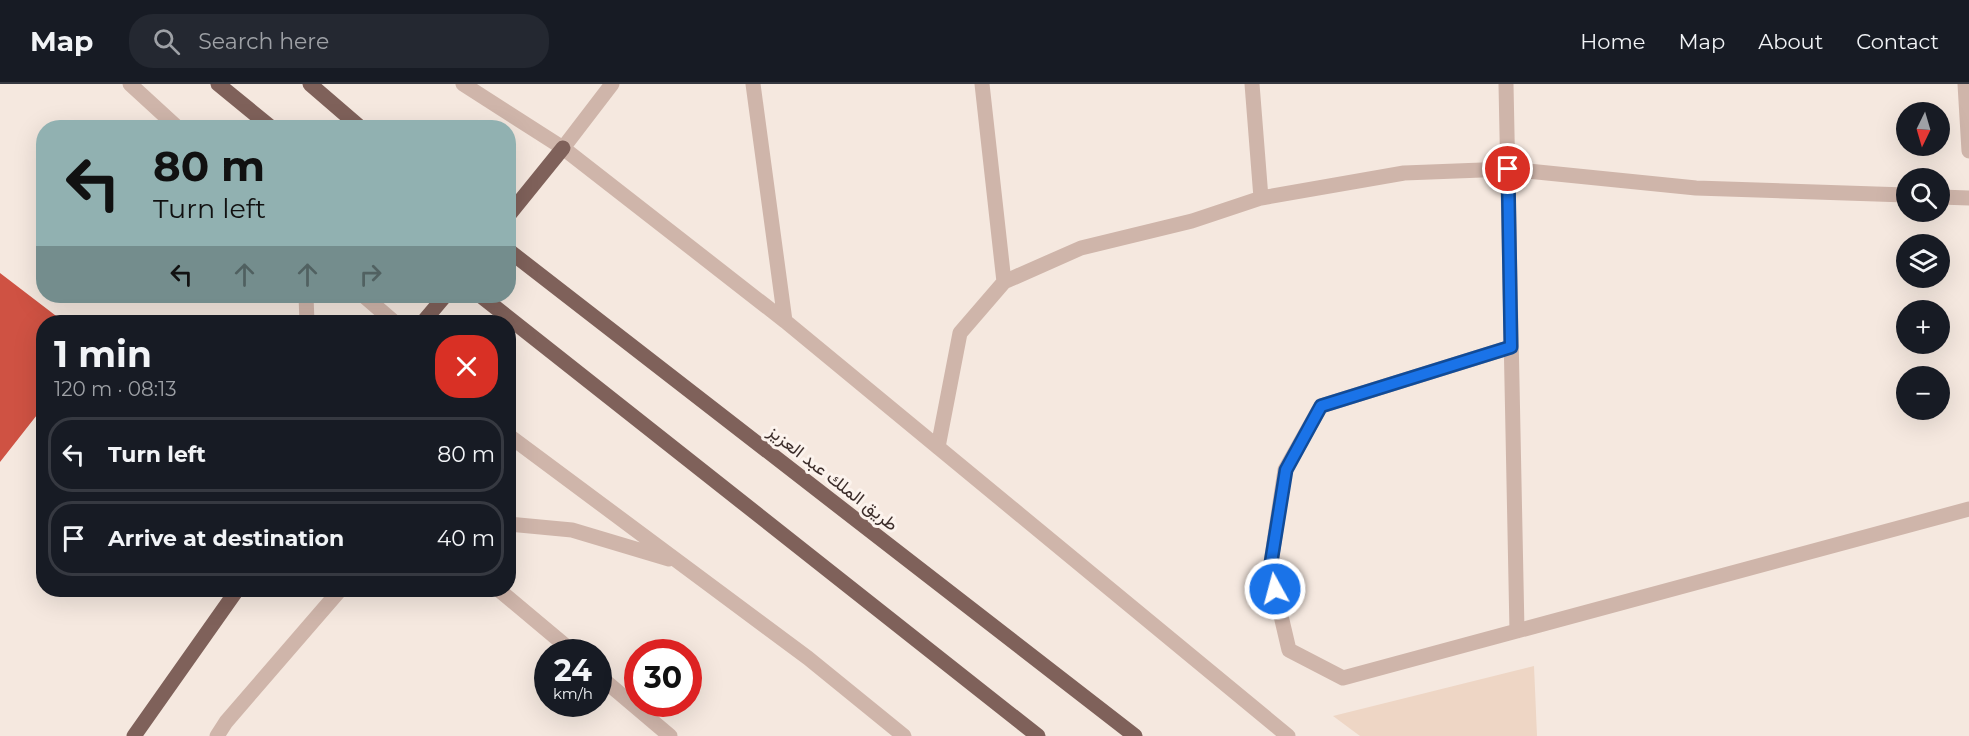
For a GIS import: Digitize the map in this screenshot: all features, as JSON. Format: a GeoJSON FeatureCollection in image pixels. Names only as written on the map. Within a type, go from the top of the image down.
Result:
{"type":"FeatureCollection","features":[{"type":"Feature","properties":{"kind":"main road"},"geometry":{"type":"LineString","coordinates":[[218,84],[262,120]]}},
{"type":"Feature","properties":{"kind":"main road"},"geometry":{"type":"LineString","coordinates":[[310,84],[352,120]]}},
{"type":"Feature","properties":{"kind":"main road"},"geometry":{"type":"LineString","coordinates":[[516,206],[562,148]]}},
{"type":"Feature","properties":{"kind":"main road","name":"طريق الملك عبد العزيز"},"geometry":{"type":"LineString","coordinates":[[516,256],[1135,736]]}},
{"type":"Feature","properties":{"kind":"main road"},"geometry":{"type":"LineString","coordinates":[[429,315],[439,303]]}},
{"type":"Feature","properties":{"kind":"main road"},"geometry":{"type":"LineString","coordinates":[[491,303],[506,315]]}},
{"type":"Feature","properties":{"kind":"main road"},"geometry":{"type":"LineString","coordinates":[[516,323],[1038,736]]}},
{"type":"Feature","properties":{"kind":"main road"},"geometry":{"type":"LineString","coordinates":[[134,736],[232,597]]}},
{"type":"Feature","properties":{"kind":"street"},"geometry":{"type":"LineString","coordinates":[[130,84],[169,120]]}},
{"type":"Feature","properties":{"kind":"street"},"geometry":{"type":"LineString","coordinates":[[464,84],[562,148],[785,321],[1288,736]]}},
{"type":"Feature","properties":{"kind":"street"},"geometry":{"type":"LineString","coordinates":[[562,148],[612,84]]}},
{"type":"Feature","properties":{"kind":"street"},"geometry":{"type":"LineString","coordinates":[[753,84],[785,321]]}},
{"type":"Feature","properties":{"kind":"street"},"geometry":{"type":"LineString","coordinates":[[982,84],[1004,282]]}},
{"type":"Feature","properties":{"kind":"street"},"geometry":{"type":"LineString","coordinates":[[1252,84],[1261,198]]}},
{"type":"Feature","properties":{"kind":"street"},"geometry":{"type":"LineString","coordinates":[[1506,84],[1517,631]]}},
{"type":"Feature","properties":{"kind":"street"},"geometry":{"type":"LineString","coordinates":[[1965,84],[1969,151]]}},
{"type":"Feature","properties":{"kind":"street"},"geometry":{"type":"LineString","coordinates":[[938,447],[960,333],[1004,282],[1081,248],[1192,220],[1261,198],[1404,173],[1508,169],[1696,188],[1896,195]]}},
{"type":"Feature","properties":{"kind":"street"},"geometry":{"type":"LineString","coordinates":[[1950,197],[1969,198]]}},
{"type":"Feature","properties":{"kind":"street"},"geometry":{"type":"LineString","coordinates":[[372,303],[386,315]]}},
{"type":"Feature","properties":{"kind":"street"},"geometry":{"type":"LineString","coordinates":[[1511,347],[1321,406],[1286,470],[1270,569],[1290,650],[1343,678],[1969,508]]}},
{"type":"Feature","properties":{"kind":"street"},"geometry":{"type":"LineString","coordinates":[[516,441],[808,658],[904,736]]}},
{"type":"Feature","properties":{"kind":"street"},"geometry":{"type":"LineString","coordinates":[[516,525],[572,530],[680,563]]}},
{"type":"Feature","properties":{"kind":"street"},"geometry":{"type":"LineString","coordinates":[[217,736],[226,722],[334,597]]}},
{"type":"Feature","properties":{"kind":"street"},"geometry":{"type":"LineString","coordinates":[[507,597],[557,639]]}},
{"type":"Feature","properties":{"kind":"street"},"geometry":{"type":"LineString","coordinates":[[612,687],[670,736]]}},
{"type":"Feature","properties":{"kind":"shaded area"},"geometry":{"type":"Polygon","coordinates":[[[1534,666],[1537,736],[1360,736],[1333,716],[1534,666]]]}},
{"type":"Feature","properties":{"kind":"building"},"geometry":{"type":"Polygon","coordinates":[[[0,273],[36,301],[36,303],[55,315],[36,315],[36,416],[0,462],[0,273]]]}},
{"type":"Feature","properties":{"kind":"route"},"geometry":{"type":"LineString","coordinates":[[1275,589],[1270,569],[1286,470],[1321,406],[1511,347],[1508,169]]}}]}
